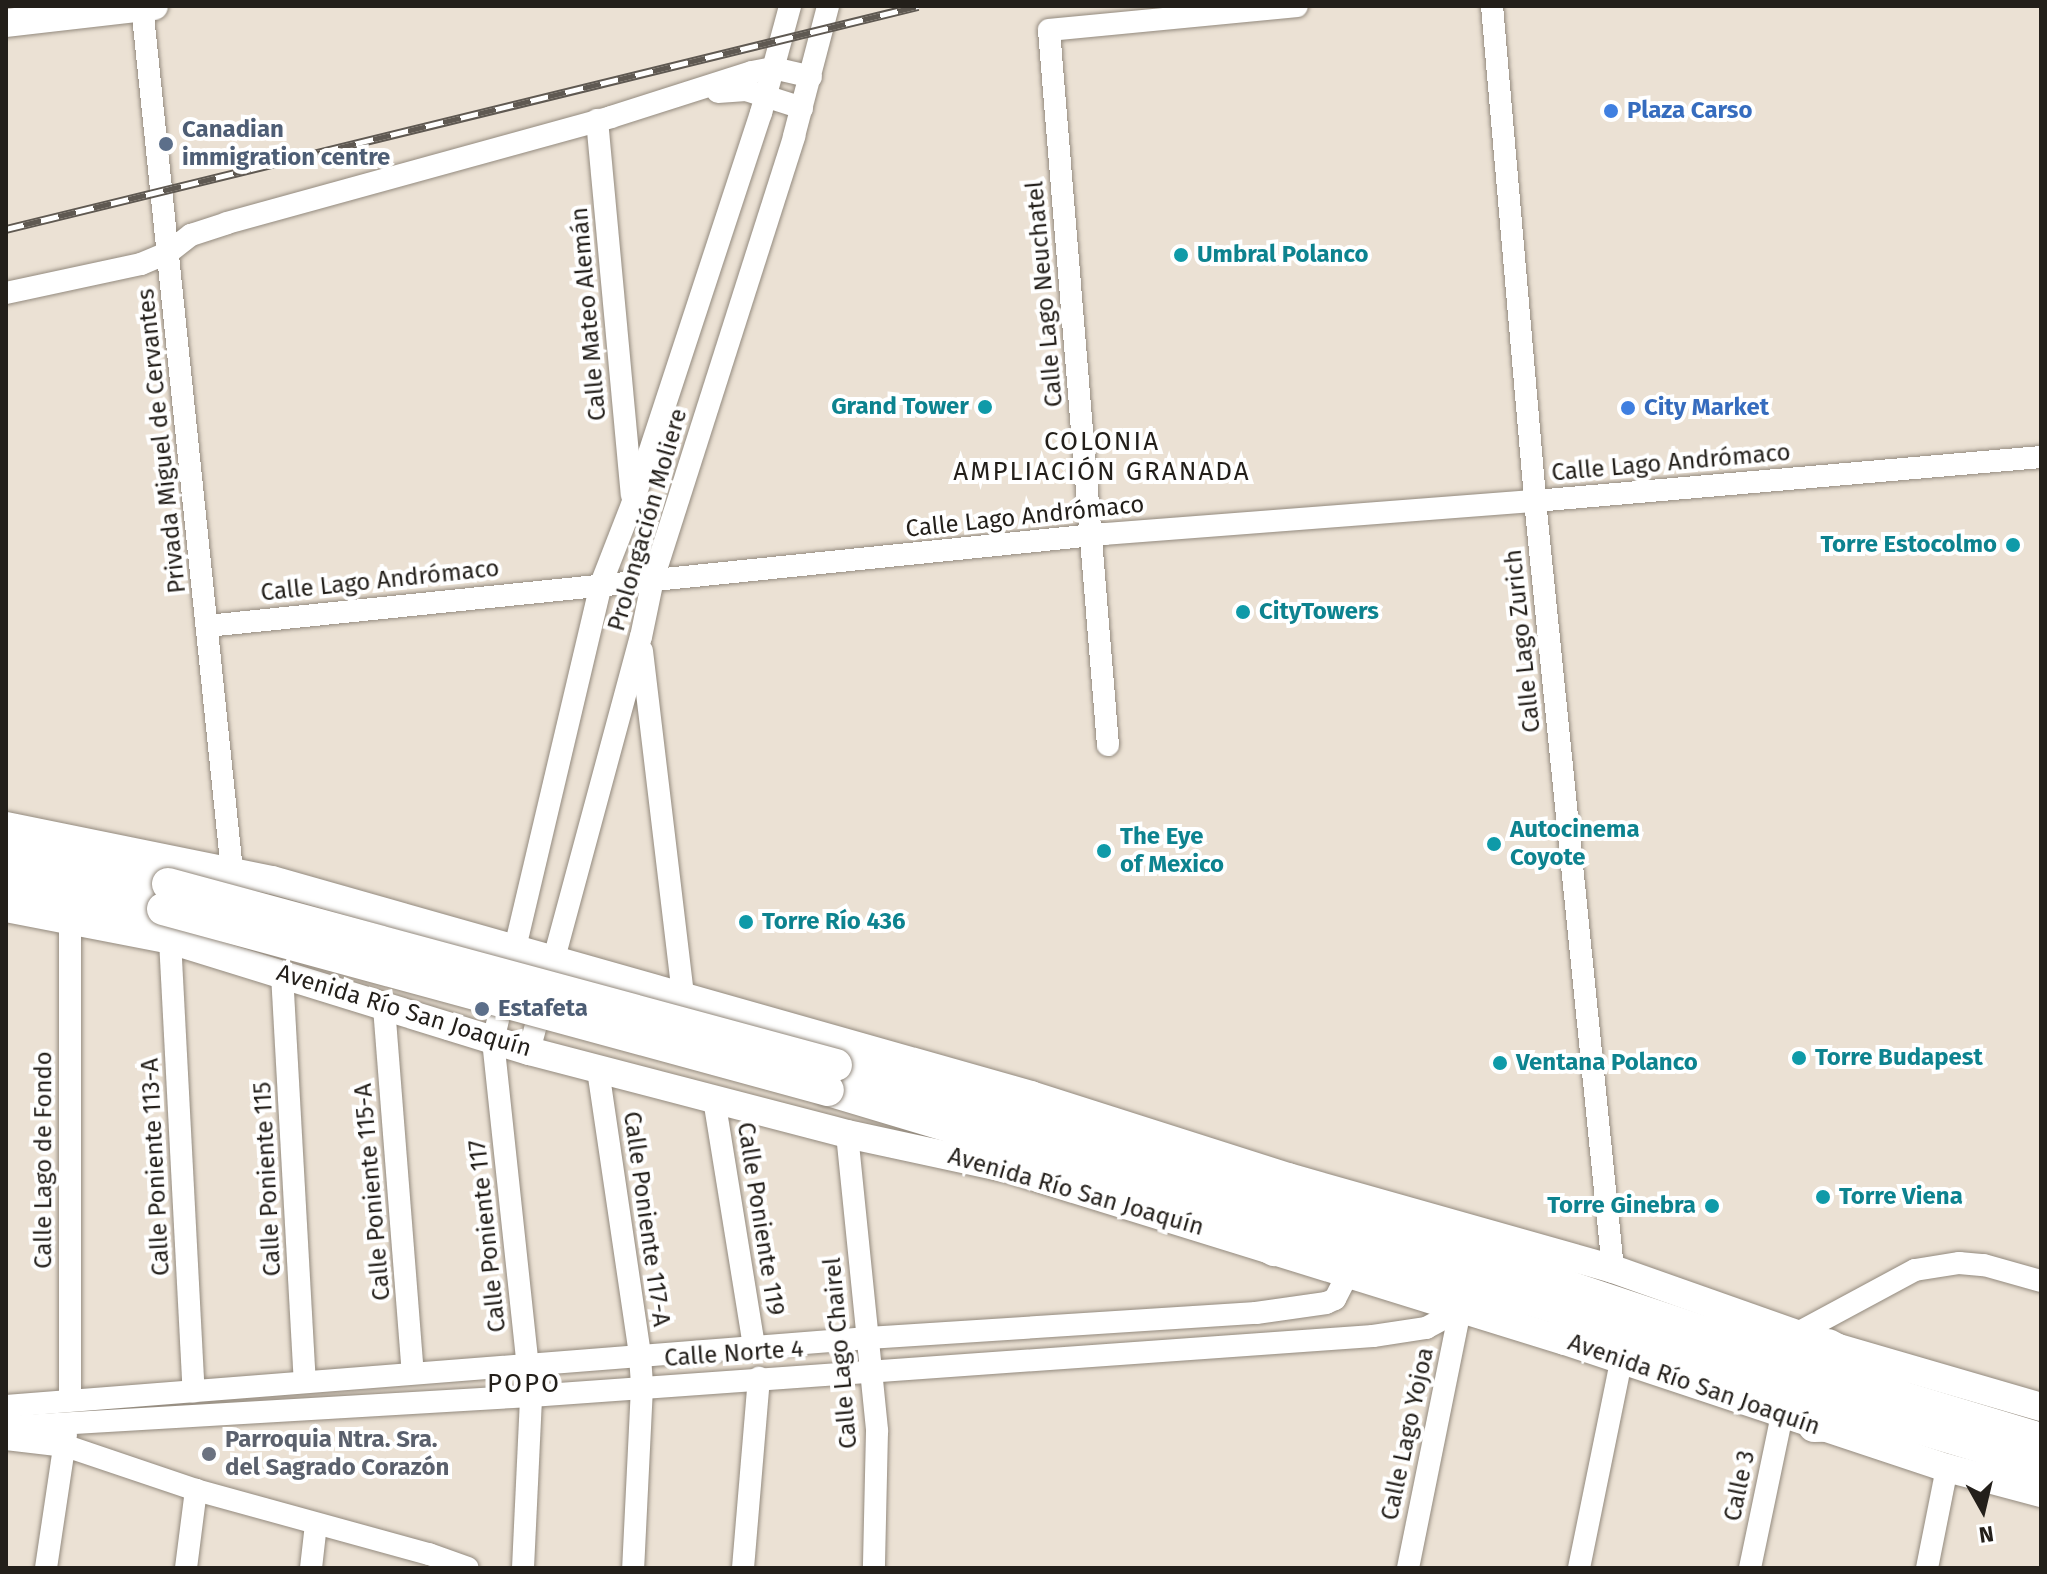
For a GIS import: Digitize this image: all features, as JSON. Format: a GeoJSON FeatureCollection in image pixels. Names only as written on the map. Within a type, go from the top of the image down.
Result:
{"type":"FeatureCollection","features":[{"type":"Feature","properties":{"kind":"highway","name":"Avenida Río San Joaquín"},"geometry":{"type":"LineString","coordinates":[[6,854],[832,1077],[1182,1182],[1548,1280],[2041,1439]]}},
{"type":"Feature","properties":{"kind":"highway","name":"Avenida Río San Joaquín"},"geometry":{"type":"LineString","coordinates":[[6,880],[165,896]]}},
{"type":"Feature","properties":{"kind":"highway"},"geometry":{"type":"LineString","coordinates":[[1182,1182],[1288,1177]]}},
{"type":"Feature","properties":{"kind":"highway","name":"Avenida Río San Joaquín"},"geometry":{"type":"LineString","coordinates":[[1182,1182],[1548,1305],[1946,1453],[2041,1465]]}},
{"type":"Feature","properties":{"kind":"highway"},"geometry":{"type":"LineString","coordinates":[[1182,1182],[1206,1214],[1274,1250]]}},
{"type":"Feature","properties":{"kind":"highway"},"geometry":{"type":"LineString","coordinates":[[1828,1345],[1990,1425]]}},
{"type":"Feature","properties":{"kind":"highway"},"geometry":{"type":"LineString","coordinates":[[1814,1426],[1853,1425],[1946,1453]]}},
{"type":"Feature","properties":{"kind":"main road"},"geometry":{"type":"LineString","coordinates":[[6,23],[146,7]]}},
{"type":"Feature","properties":{"kind":"main road"},"geometry":{"type":"LineString","coordinates":[[6,826],[272,880],[1031,1095],[1288,1177],[1613,1269],[1828,1345],[2041,1407]]}},
{"type":"Feature","properties":{"kind":"main road"},"geometry":{"type":"LineString","coordinates":[[246,962],[269,925],[275,890],[272,880]]}},
{"type":"Feature","properties":{"kind":"main road","name":"Avenida Río San Joaquín"},"geometry":{"type":"LineString","coordinates":[[6,908],[170,940],[493,1041],[598,1070],[847,1134],[1009,1169],[1348,1273],[1814,1426]]}},
{"type":"Feature","properties":{"kind":"main road","name":"Avenida Río San Joaquín"},"geometry":{"type":"LineString","coordinates":[[1946,1453],[2041,1493]]}},
{"type":"Feature","properties":{"kind":"street","name":"Prolongación Moliere"},"geometry":{"type":"LineString","coordinates":[[493,1041],[517,950],[601,584],[633,502],[765,97],[790,6]]}},
{"type":"Feature","properties":{"kind":"street","name":"Prolongación Moliere"},"geometry":{"type":"LineString","coordinates":[[529,1051],[641,637],[653,579],[802,108],[828,6]]}},
{"type":"Feature","properties":{"kind":"street","name":"Calle Lago Neuchatel"},"geometry":{"type":"LineString","coordinates":[[1108,745],[1049,30],[1297,6]]}},
{"type":"Feature","properties":{"kind":"street","name":"Calle Lago Zurich"},"geometry":{"type":"LineString","coordinates":[[1492,6],[1535,501],[1613,1269]]}},
{"type":"Feature","properties":{"kind":"street","name":"Privada Miguel de Cervantes"},"geometry":{"type":"LineString","coordinates":[[146,7],[232,871]]}},
{"type":"Feature","properties":{"kind":"street"},"geometry":{"type":"LineString","coordinates":[[6,293],[141,264],[169,252],[191,235],[227,223],[773,68],[811,77]]}},
{"type":"Feature","properties":{"kind":"street"},"geometry":{"type":"LineString","coordinates":[[685,94],[746,90],[802,108]]}},
{"type":"Feature","properties":{"kind":"street","name":"Calle Mateo Alemán"},"geometry":{"type":"LineString","coordinates":[[597,120],[633,502]]}},
{"type":"Feature","properties":{"kind":"street","name":"Calle Lago Andrómaco"},"geometry":{"type":"LineString","coordinates":[[207,626],[1091,535],[1535,501],[2041,457]]}},
{"type":"Feature","properties":{"kind":"street"},"geometry":{"type":"LineString","coordinates":[[641,637],[683,996]]}},
{"type":"Feature","properties":{"kind":"street","name":"Calle Lago de Fondo"},"geometry":{"type":"LineString","coordinates":[[70,921],[70,1399]]}},
{"type":"Feature","properties":{"kind":"street","name":"Calle Poniente 113-A"},"geometry":{"type":"LineString","coordinates":[[170,940],[194,1391]]}},
{"type":"Feature","properties":{"kind":"street","name":"Calle Poniente 115"},"geometry":{"type":"LineString","coordinates":[[282,974],[305,1381]]}},
{"type":"Feature","properties":{"kind":"street","name":"Calle Poniente 115-A"},"geometry":{"type":"LineString","coordinates":[[384,1007],[413,1373]]}},
{"type":"Feature","properties":{"kind":"street","name":"Calle Poniente 117"},"geometry":{"type":"LineString","coordinates":[[493,1041],[531,1396],[523,1568]]}},
{"type":"Feature","properties":{"kind":"street","name":"Calle Poniente 117-A"},"geometry":{"type":"LineString","coordinates":[[598,1070],[640,1356],[642,1387],[633,1568]]}},
{"type":"Feature","properties":{"kind":"street","name":"Calle Poniente 119"},"geometry":{"type":"LineString","coordinates":[[714,1099],[754,1347]]}},
{"type":"Feature","properties":{"kind":"street","name":"Calle Lago Chairel"},"geometry":{"type":"LineString","coordinates":[[847,1134],[877,1431],[874,1568]]}},
{"type":"Feature","properties":{"kind":"street"},"geometry":{"type":"LineString","coordinates":[[1796,1334],[1915,1270],[1959,1263],[1984,1265],[2041,1281]]}},
{"type":"Feature","properties":{"kind":"street","name":"Calle Norte 4"},"geometry":{"type":"LineString","coordinates":[[6,1406],[1313,1306],[1335,1299],[1348,1273]]}},
{"type":"Feature","properties":{"kind":"street","name":"Calle Norte 4"},"geometry":{"type":"LineString","coordinates":[[6,1427],[66,1435],[759,1378],[1373,1336],[1426,1328],[1460,1310]]}},
{"type":"Feature","properties":{"kind":"street","name":"Calle Lago Yojoa"},"geometry":{"type":"LineString","coordinates":[[1408,1568],[1460,1310]]}},
{"type":"Feature","properties":{"kind":"street"},"geometry":{"type":"LineString","coordinates":[[1579,1568],[1621,1361]]}},
{"type":"Feature","properties":{"kind":"street"},"geometry":{"type":"LineString","coordinates":[[743,1568],[759,1378]]}},
{"type":"Feature","properties":{"kind":"street","name":"Calle 3"},"geometry":{"type":"LineString","coordinates":[[1750,1568],[1782,1415]]}},
{"type":"Feature","properties":{"kind":"street"},"geometry":{"type":"LineString","coordinates":[[46,1568],[66,1435]]}},
{"type":"Feature","properties":{"kind":"street"},"geometry":{"type":"LineString","coordinates":[[6,1439],[66,1435],[196,1490],[316,1524],[428,1561],[468,1568]]}},
{"type":"Feature","properties":{"kind":"street"},"geometry":{"type":"LineString","coordinates":[[1927,1568],[1946,1453]]}},
{"type":"Feature","properties":{"kind":"street"},"geometry":{"type":"LineString","coordinates":[[186,1568],[196,1490]]}},
{"type":"Feature","properties":{"kind":"street"},"geometry":{"type":"LineString","coordinates":[[311,1568],[316,1524]]}},
{"type":"Feature","properties":{"kind":"railway"},"geometry":{"type":"LineString","coordinates":[[6,229],[918,6]]}},
{"type":"Feature","properties":{"kind":"place","name":"Plaza Carso"},"geometry":{"type":"Point","coordinates":[1611,111]}},
{"type":"Feature","properties":{"kind":"place","name":"Canadian immigration centre"},"geometry":{"type":"Point","coordinates":[166,144]}},
{"type":"Feature","properties":{"kind":"place","name":"Umbral Polanco"},"geometry":{"type":"Point","coordinates":[1181,255]}},
{"type":"Feature","properties":{"kind":"place","name":"Grand Tower"},"geometry":{"type":"Point","coordinates":[985,407]}},
{"type":"Feature","properties":{"kind":"place","name":"City Market"},"geometry":{"type":"Point","coordinates":[1628,408]}},
{"type":"Feature","properties":{"kind":"place","name":"Torre Estocolmo"},"geometry":{"type":"Point","coordinates":[2013,545]}},
{"type":"Feature","properties":{"kind":"place","name":"CityTowers"},"geometry":{"type":"Point","coordinates":[1243,612]}},
{"type":"Feature","properties":{"kind":"place","name":"Autocinema Coyote"},"geometry":{"type":"Point","coordinates":[1494,844]}},
{"type":"Feature","properties":{"kind":"place","name":"The Eye of Mexico"},"geometry":{"type":"Point","coordinates":[1104,851]}},
{"type":"Feature","properties":{"kind":"place","name":"Torre Río 436"},"geometry":{"type":"Point","coordinates":[746,922]}},
{"type":"Feature","properties":{"kind":"place","name":"Estafeta"},"geometry":{"type":"Point","coordinates":[482,1009]}},
{"type":"Feature","properties":{"kind":"place","name":"Torre Budapest"},"geometry":{"type":"Point","coordinates":[1799,1058]}},
{"type":"Feature","properties":{"kind":"place","name":"Ventana Polanco"},"geometry":{"type":"Point","coordinates":[1500,1063]}},
{"type":"Feature","properties":{"kind":"place","name":"Torre Viena"},"geometry":{"type":"Point","coordinates":[1823,1197]}},
{"type":"Feature","properties":{"kind":"place","name":"Torre Ginebra"},"geometry":{"type":"Point","coordinates":[1712,1206]}},
{"type":"Feature","properties":{"kind":"place","name":"Parroquia Ntra. Sra. del Sagrado Corazón"},"geometry":{"type":"Point","coordinates":[209,1454]}},
{"type":"Feature","properties":{"kind":"district","name":"COLONIA AMPLIACIÓN GRANADA"},"geometry":{"type":"Point","coordinates":[1102,457]}},
{"type":"Feature","properties":{"kind":"district","name":"POPO"},"geometry":{"type":"Point","coordinates":[524,1384]}}]}
